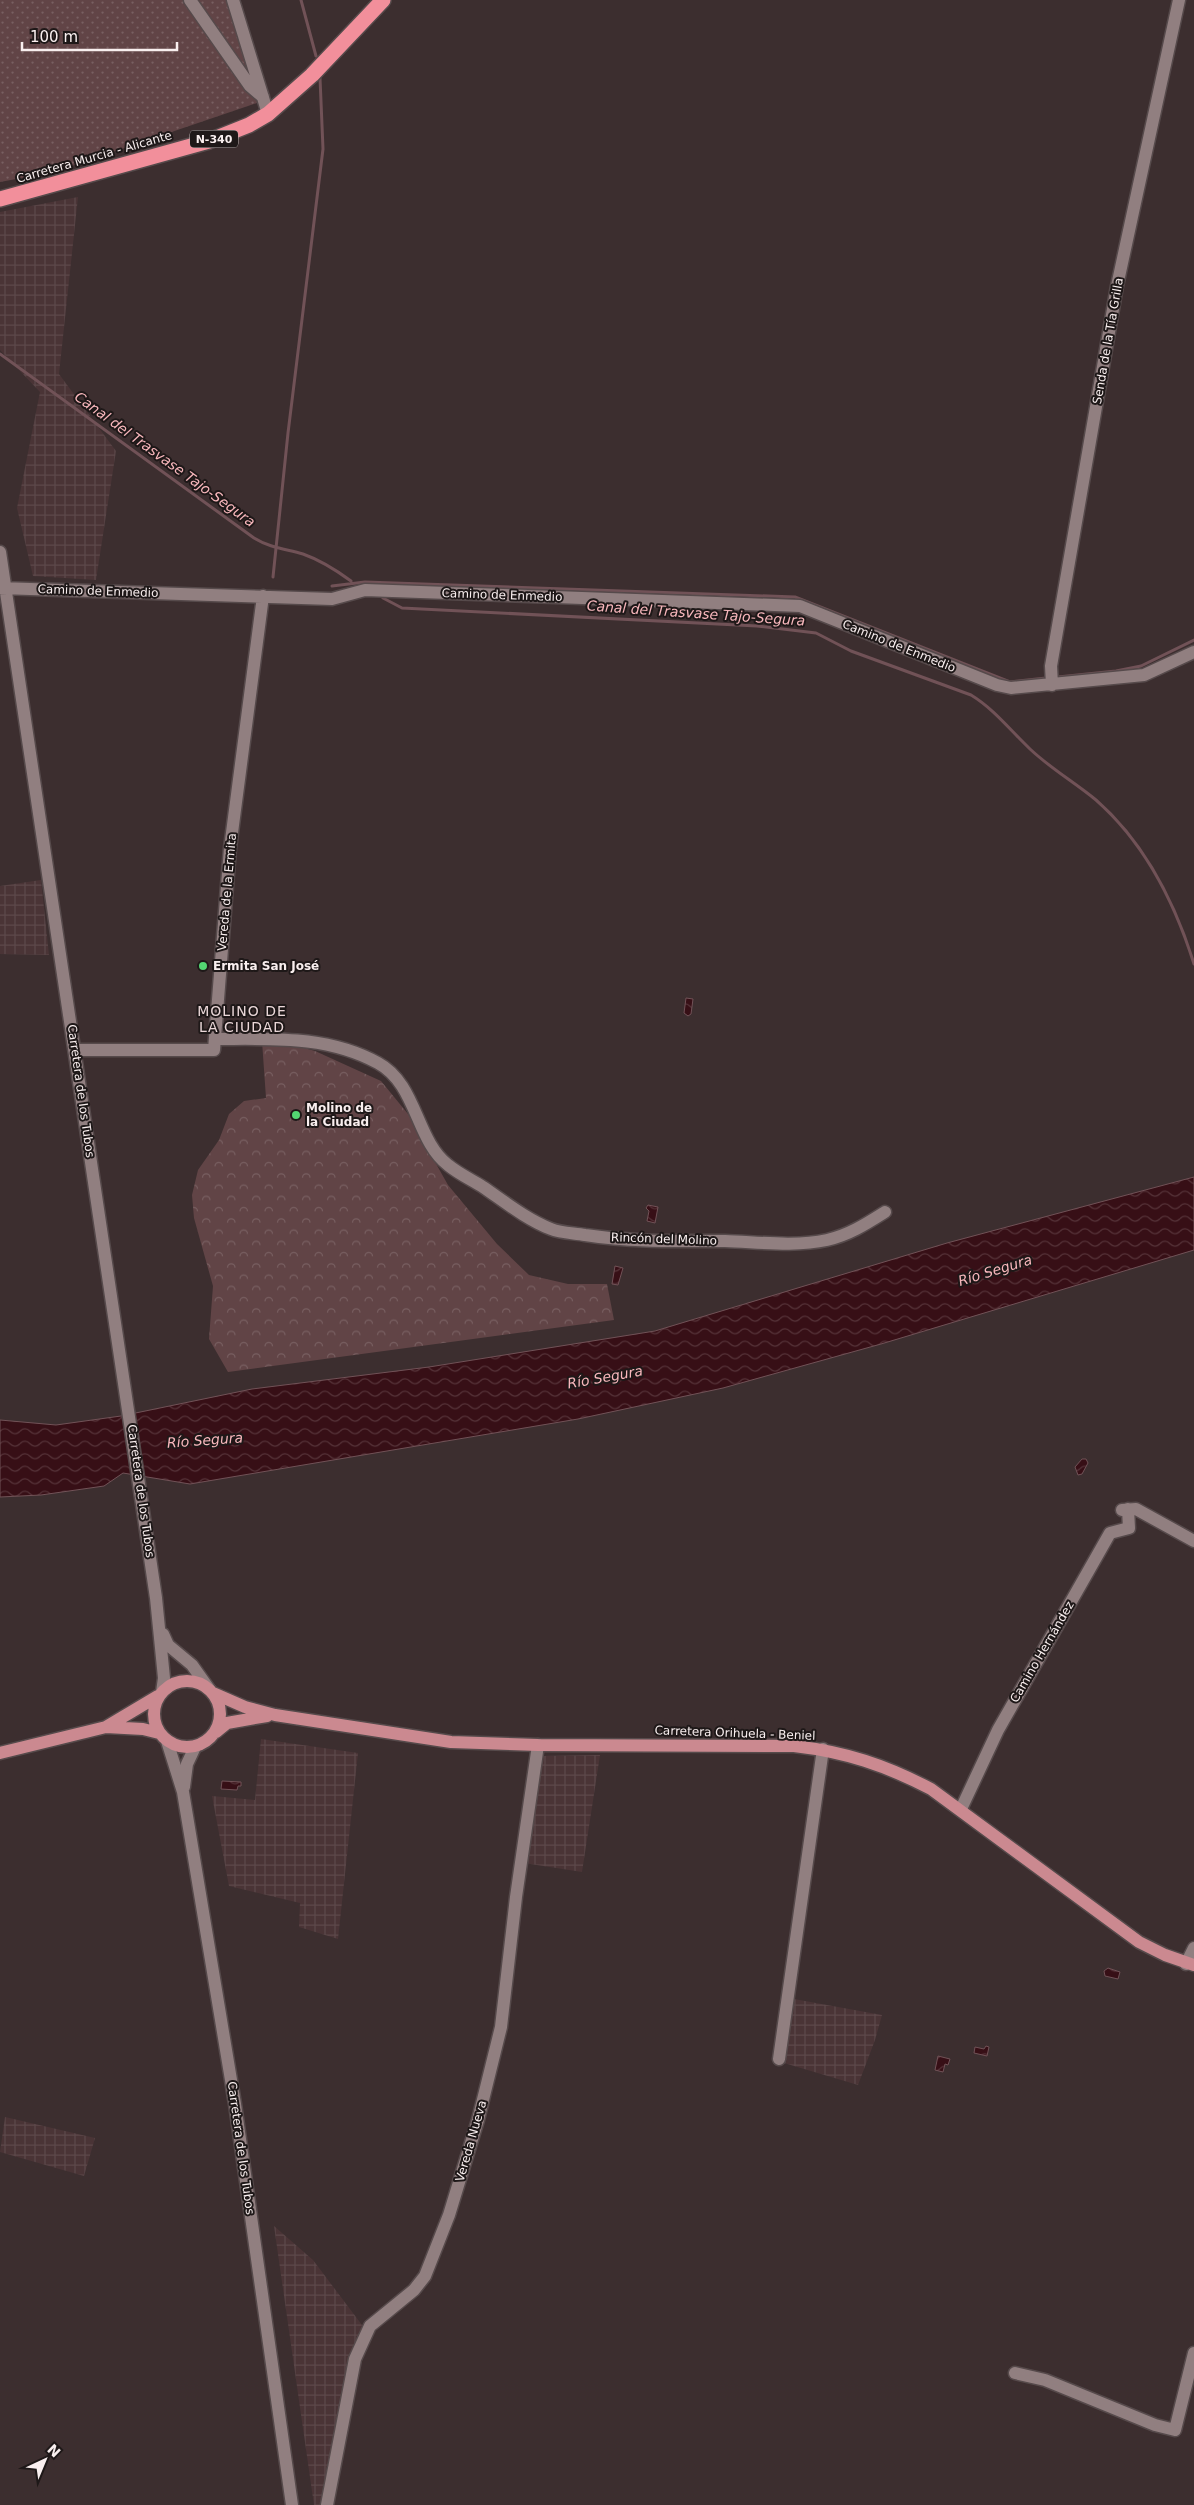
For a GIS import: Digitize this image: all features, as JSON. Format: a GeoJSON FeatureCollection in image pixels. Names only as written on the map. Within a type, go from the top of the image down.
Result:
{"type":"FeatureCollection","features":[{"type":"Feature","properties":{"kind":"highway","name":"Carretera Murcia - Alicante"},"geometry":{"type":"LineString","coordinates":[[0,199],[209,141],[250,125],[268,114],[312,74],[383,0]]}},
{"type":"Feature","properties":{"kind":"main road"},"geometry":{"type":"LineString","coordinates":[[0,1753],[106,1727],[143,1729],[163,1737],[177,1746],[195,1746],[206,1742],[214,1734],[220,1713],[211,1691],[196,1682],[181,1681],[167,1687],[160,1694],[106,1727]]}},
{"type":"Feature","properties":{"kind":"main road","name":"Carretera Orihuela - Beniel"},"geometry":{"type":"LineString","coordinates":[[211,1691],[246,1707],[275,1716]]}},
{"type":"Feature","properties":{"kind":"main road"},"geometry":{"type":"LineString","coordinates":[[160,1694],[153,1715],[163,1737]]}},
{"type":"Feature","properties":{"kind":"main road","name":"Carretera Orihuela - Beniel"},"geometry":{"type":"LineString","coordinates":[[214,1734],[227,1723],[255,1716],[275,1716],[451,1742],[538,1745],[774,1745],[823,1749],[863,1758],[900,1773],[931,1789],[961,1809],[1139,1942],[1190,1965]]}},
{"type":"Feature","properties":{"kind":"street"},"geometry":{"type":"LineString","coordinates":[[190,0],[250,86],[263,97]]}},
{"type":"Feature","properties":{"kind":"street"},"geometry":{"type":"LineString","coordinates":[[233,0],[268,114]]}},
{"type":"Feature","properties":{"kind":"street","name":"Senda de la Tía Grilla"},"geometry":{"type":"LineString","coordinates":[[1052,685],[1051,666],[1117,286],[1179,0]]}},
{"type":"Feature","properties":{"kind":"street","name":"Carretera de los Tubos"},"geometry":{"type":"LineString","coordinates":[[0,552],[2,588],[76,1050],[142,1494],[161,1630],[164,1678],[160,1694]]}},
{"type":"Feature","properties":{"kind":"street","name":"Camino de Enmedio"},"geometry":{"type":"LineString","coordinates":[[2,588],[332,599],[365,590],[800,606],[997,685],[1026,688],[1144,675],[1194,652]]}},
{"type":"Feature","properties":{"kind":"street","name":"Vereda de la Ermita"},"geometry":{"type":"LineString","coordinates":[[215,1039],[230,848],[263,596]]}},
{"type":"Feature","properties":{"kind":"street"},"geometry":{"type":"LineString","coordinates":[[76,1050],[214,1050],[215,1039]]}},
{"type":"Feature","properties":{"kind":"street","name":"Rincón del Molino"},"geometry":{"type":"LineString","coordinates":[[215,1039],[279,1039],[318,1042],[360,1054],[380,1064],[399,1083],[412,1104],[432,1145],[446,1164],[518,1212],[553,1230],[598,1237],[652,1241],[812,1242],[843,1236],[885,1212]]}},
{"type":"Feature","properties":{"kind":"street","name":"Camino Hernández"},"geometry":{"type":"LineString","coordinates":[[961,1809],[998,1730],[1110,1533],[1129,1528],[1124,1510],[1136,1509],[1194,1541]]}},
{"type":"Feature","properties":{"kind":"street","name":"Carretera de los Tubos"},"geometry":{"type":"LineString","coordinates":[[161,1630],[168,1645],[192,1665],[211,1691]]}},
{"type":"Feature","properties":{"kind":"street","name":"Carretera de los Tubos"},"geometry":{"type":"LineString","coordinates":[[163,1737],[183,1792],[235,2104],[292,2505]]}},
{"type":"Feature","properties":{"kind":"street","name":"Vereda Nueva"},"geometry":{"type":"LineString","coordinates":[[327,2505],[355,2359],[370,2326],[414,2290],[425,2276],[449,2215],[478,2120],[501,2027],[516,1897],[538,1745]]}},
{"type":"Feature","properties":{"kind":"street","name":"Carretera de los Tubos"},"geometry":{"type":"LineString","coordinates":[[183,1792],[187,1764],[195,1746]]}},
{"type":"Feature","properties":{"kind":"street"},"geometry":{"type":"LineString","coordinates":[[779,2059],[823,1749]]}},
{"type":"Feature","properties":{"kind":"street"},"geometry":{"type":"LineString","coordinates":[[1190,1965],[1194,1948]]}},
{"type":"Feature","properties":{"kind":"street"},"geometry":{"type":"LineString","coordinates":[[1016,2373],[1045,2380],[1155,2425],[1175,2430],[1194,2352]]}},
{"type":"Feature","properties":{"kind":"shaded area"},"geometry":{"type":"Polygon","coordinates":[[[78,197],[59,374],[116,451],[96,580],[33,576],[17,508],[40,392],[0,350],[0,212],[78,197]]]}},
{"type":"Feature","properties":{"kind":"shaded area"},"geometry":{"type":"Polygon","coordinates":[[[41,880],[49,955],[0,954],[0,886],[41,880]]]}},
{"type":"Feature","properties":{"kind":"shaded area"},"geometry":{"type":"Polygon","coordinates":[[[261,1739],[358,1753],[338,1939],[299,1927],[300,1903],[229,1886],[212,1796],[255,1800],[261,1739]]]}},
{"type":"Feature","properties":{"kind":"shaded area"},"geometry":{"type":"Polygon","coordinates":[[[600,1755],[582,1872],[524,1863],[541,1756],[600,1755]]]}},
{"type":"Feature","properties":{"kind":"shaded area"},"geometry":{"type":"Polygon","coordinates":[[[794,1999],[882,2015],[858,2085],[784,2063],[794,1999]]]}},
{"type":"Feature","properties":{"kind":"shaded area"},"geometry":{"type":"Polygon","coordinates":[[[5,2117],[95,2138],[84,2176],[0,2152],[5,2117]]]}},
{"type":"Feature","properties":{"kind":"shaded area"},"geometry":{"type":"Polygon","coordinates":[[[274,2226],[313,2260],[362,2325],[349,2370],[323,2505],[314,2505],[274,2226]]]}},
{"type":"Feature","properties":{"kind":"green space"},"geometry":{"type":"Polygon","coordinates":[[[0,0],[228,0],[260,102],[54,172],[0,182],[0,0]]]}},
{"type":"Feature","properties":{"kind":"green space"},"geometry":{"type":"Polygon","coordinates":[[[262,1041],[293,1045],[315,1051],[381,1081],[408,1114],[448,1185],[497,1244],[529,1275],[568,1284],[607,1284],[614,1320],[228,1372],[209,1339],[213,1286],[194,1218],[192,1195],[198,1170],[219,1140],[229,1114],[244,1101],[266,1098],[262,1041]]]}},
{"type":"Feature","properties":{"kind":"water"},"geometry":{"type":"Polygon","coordinates":[[[686,998],[693,999],[691,1014],[688,1016],[684,1013],[686,998]]]}},
{"type":"Feature","properties":{"kind":"water","name":"Río Segura"},"geometry":{"type":"Polygon","coordinates":[[[1194,1177],[1194,1250],[881,1344],[723,1388],[578,1419],[190,1484],[123,1473],[104,1486],[41,1495],[0,1497],[0,1420],[56,1425],[121,1416],[252,1389],[429,1367],[655,1331],[947,1243],[1194,1177]]]}},
{"type":"Feature","properties":{"kind":"water"},"geometry":{"type":"Polygon","coordinates":[[[648,1205],[658,1207],[655,1223],[647,1221],[649,1211],[646,1208],[648,1205]]]}},
{"type":"Feature","properties":{"kind":"water"},"geometry":{"type":"Polygon","coordinates":[[[615,1266],[623,1268],[618,1285],[612,1284],[615,1266]]]}},
{"type":"Feature","properties":{"kind":"water"},"geometry":{"type":"Polygon","coordinates":[[[1082,1459],[1086,1459],[1088,1463],[1082,1474],[1078,1475],[1075,1467],[1082,1459]]]}},
{"type":"Feature","properties":{"kind":"water"},"geometry":{"type":"Polygon","coordinates":[[[222,1781],[241,1782],[241,1786],[238,1786],[237,1790],[221,1789],[222,1781]]]}},
{"type":"Feature","properties":{"kind":"water"},"geometry":{"type":"Polygon","coordinates":[[[1108,1968],[1120,1972],[1118,1979],[1105,1976],[1104,1971],[1108,1968]]]}},
{"type":"Feature","properties":{"kind":"water"},"geometry":{"type":"Polygon","coordinates":[[[986,2046],[989,2047],[987,2056],[974,2053],[975,2047],[984,2049],[986,2046]]]}},
{"type":"Feature","properties":{"kind":"water"},"geometry":{"type":"Polygon","coordinates":[[[938,2056],[950,2059],[948,2065],[945,2064],[943,2072],[935,2070],[938,2056]]]}},
{"type":"Feature","properties":{"kind":"waterway"},"geometry":{"type":"LineString","coordinates":[[301,0],[316,56]]}},
{"type":"Feature","properties":{"kind":"waterway"},"geometry":{"type":"LineString","coordinates":[[273,577],[288,433],[323,149],[320,78]]}},
{"type":"Feature","properties":{"kind":"waterway","name":"Canal del Trasvase Tajo-Segura"},"geometry":{"type":"LineString","coordinates":[[0,354],[254,538],[272,546],[309,556],[351,581]]}},
{"type":"Feature","properties":{"kind":"waterway","name":"Canal del Trasvase Tajo-Segura"},"geometry":{"type":"LineString","coordinates":[[332,586],[365,582],[795,597],[1010,682],[1046,678]]}},
{"type":"Feature","properties":{"kind":"waterway","name":"Canal del Trasvase Tajo-Segura"},"geometry":{"type":"LineString","coordinates":[[383,598],[402,608],[757,626],[816,633],[851,651],[971,695],[995,713],[1038,756],[1096,800],[1129,835],[1144,855],[1168,897],[1194,964]]}},
{"type":"Feature","properties":{"kind":"waterway","name":"Canal del Trasvase Tajo-Segura"},"geometry":{"type":"LineString","coordinates":[[1058,677],[1116,671],[1141,666],[1194,640]]}},
{"type":"Feature","properties":{"kind":"place","name":"Ermita San José"},"geometry":{"type":"Point","coordinates":[203,966]}},
{"type":"Feature","properties":{"kind":"place","name":"Molino de la Ciudad"},"geometry":{"type":"Point","coordinates":[296,1115]}},
{"type":"Feature","properties":{"kind":"district","name":"MOLINO DE LA CIUDAD"},"geometry":{"type":"Point","coordinates":[242,1020]}}]}
